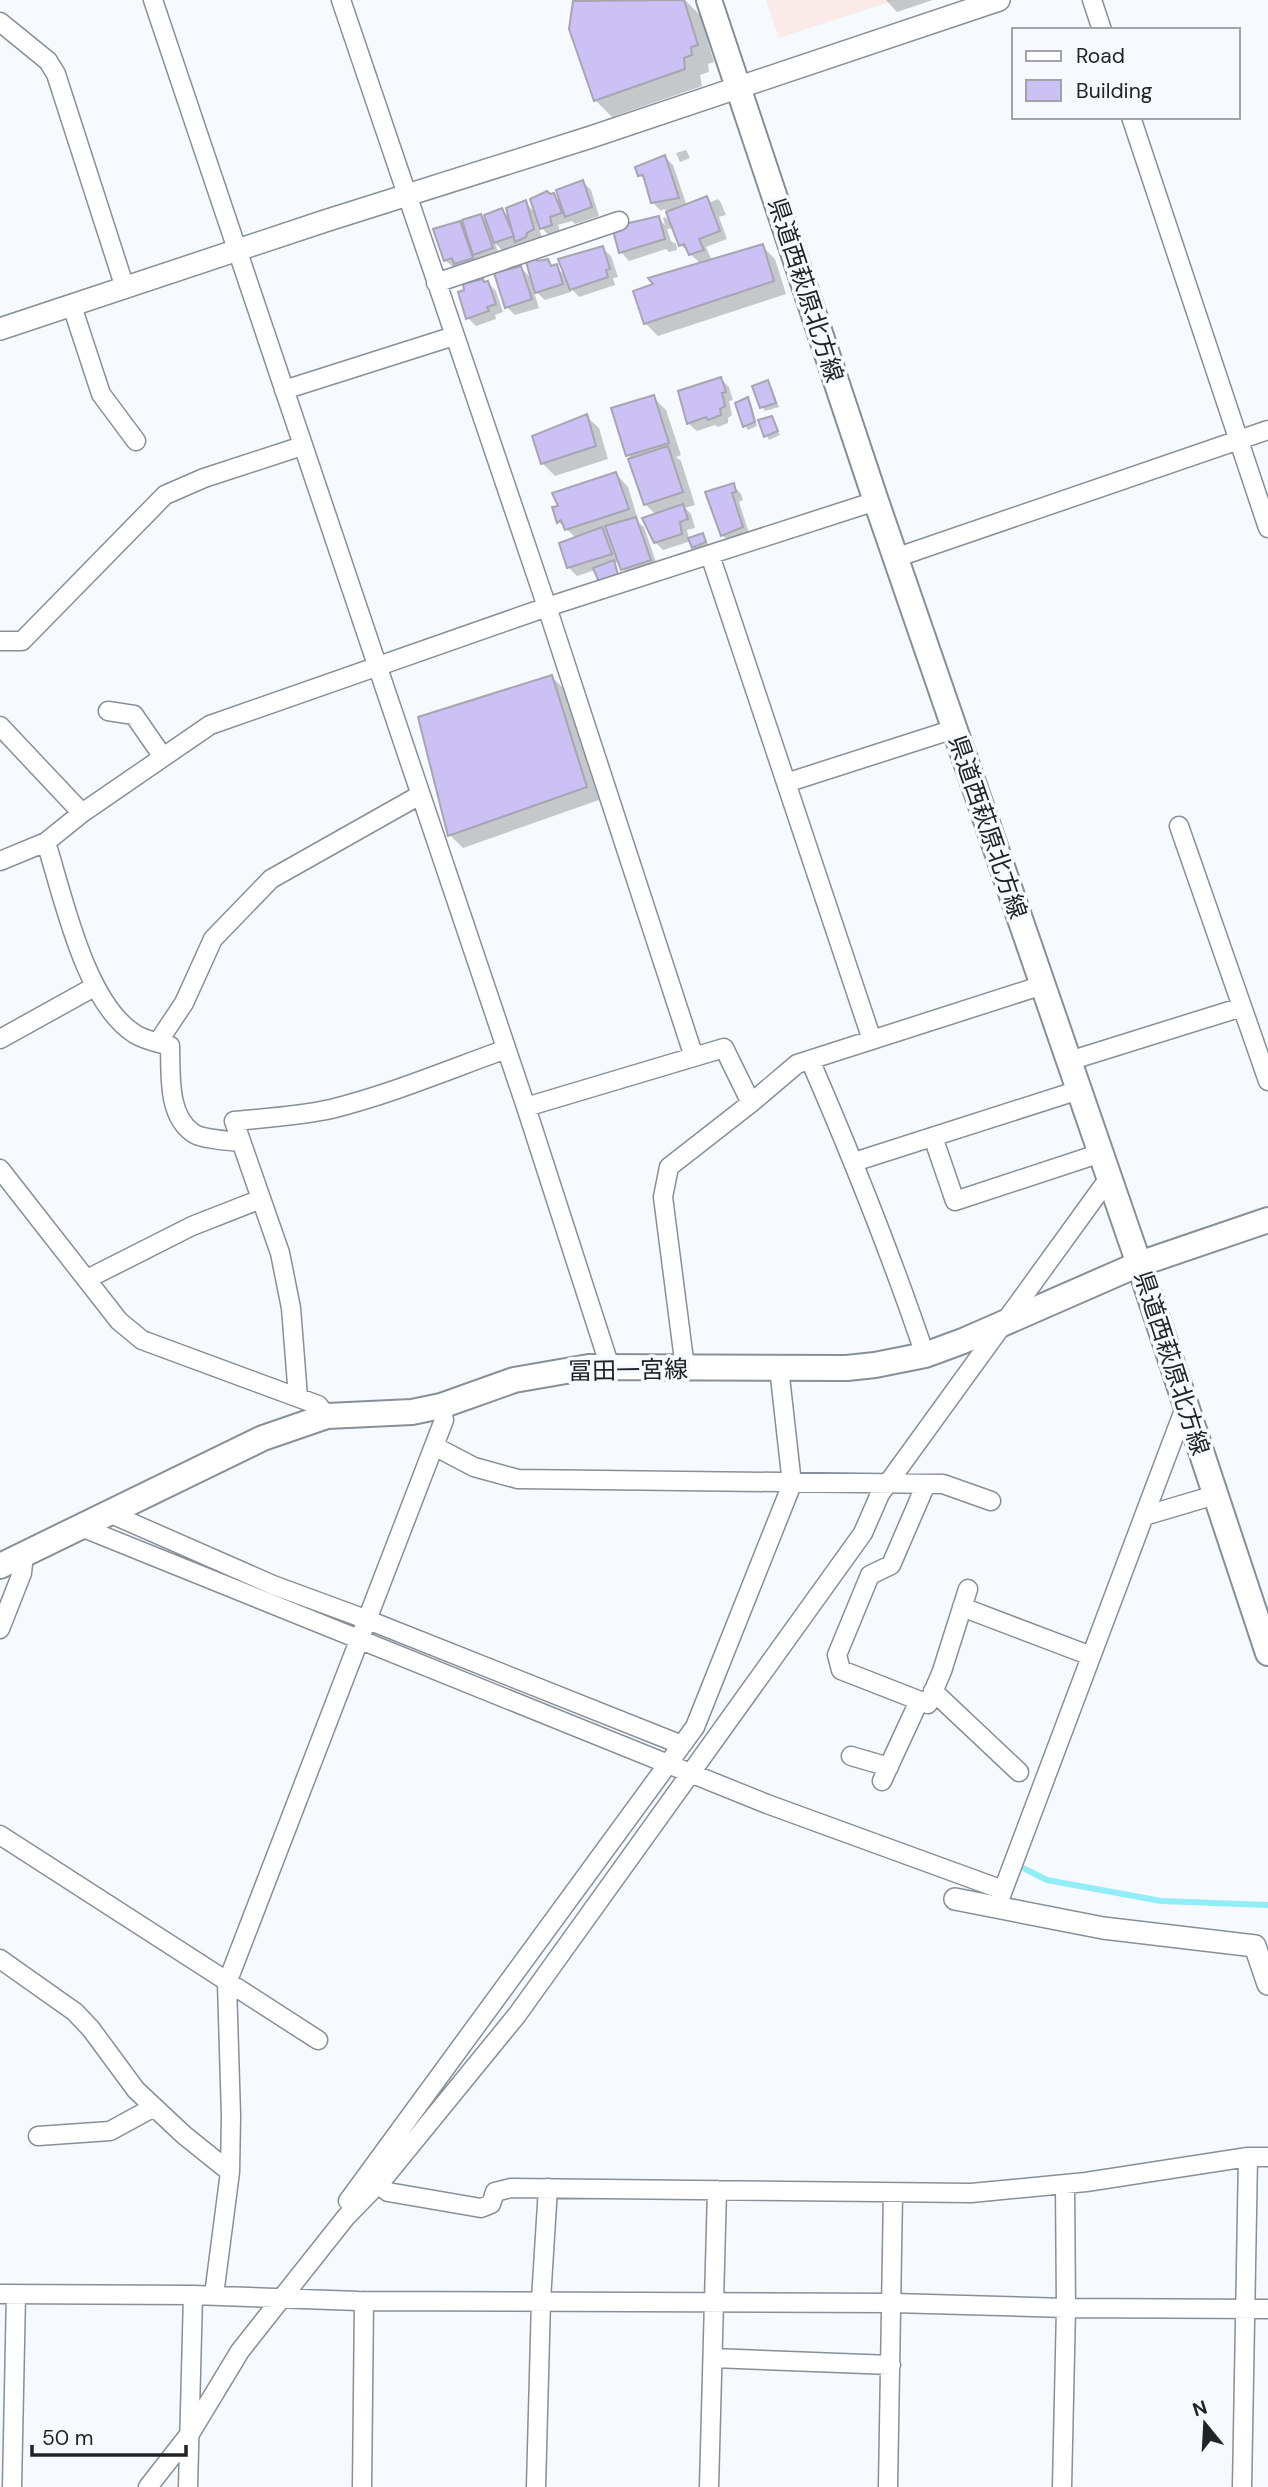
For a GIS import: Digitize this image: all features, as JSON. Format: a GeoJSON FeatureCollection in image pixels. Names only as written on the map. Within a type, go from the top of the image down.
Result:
{"type":"FeatureCollection","features":[{"type":"Feature","properties":{"kind":"main road","name":"県道西萩原北方線"},"geometry":{"type":"LineString","coordinates":[[709,0],[895,558],[1139,1264],[1268,1653]]}},
{"type":"Feature","properties":{"kind":"main road","name":"冨田一宮線"},"geometry":{"type":"LineString","coordinates":[[0,1566],[263,1438],[327,1416],[412,1412],[441,1406],[514,1380],[589,1367],[847,1368],[925,1355],[1139,1264],[1268,1220]]}},
{"type":"Feature","properties":{"kind":"street"},"geometry":{"type":"LineString","coordinates":[[153,0],[526,1107],[610,1367]]}},
{"type":"Feature","properties":{"kind":"street"},"geometry":{"type":"LineString","coordinates":[[341,0],[547,607],[694,1057]]}},
{"type":"Feature","properties":{"kind":"street"},"geometry":{"type":"LineString","coordinates":[[0,329],[999,0]]}},
{"type":"Feature","properties":{"kind":"street"},"geometry":{"type":"LineString","coordinates":[[1092,0],[1101,28]]}},
{"type":"Feature","properties":{"kind":"street"},"geometry":{"type":"LineString","coordinates":[[0,22],[48,61],[56,74],[125,288]]}},
{"type":"Feature","properties":{"kind":"street"},"geometry":{"type":"LineString","coordinates":[[1132,119],[1268,528]]}},
{"type":"Feature","properties":{"kind":"street"},"geometry":{"type":"LineString","coordinates":[[436,283],[619,221]]}},
{"type":"Feature","properties":{"kind":"street"},"geometry":{"type":"LineString","coordinates":[[72,306],[101,394],[136,441]]}},
{"type":"Feature","properties":{"kind":"street"},"geometry":{"type":"LineString","coordinates":[[284,390],[454,337]]}},
{"type":"Feature","properties":{"kind":"street"},"geometry":{"type":"LineString","coordinates":[[895,558],[1268,430]]}},
{"type":"Feature","properties":{"kind":"street"},"geometry":{"type":"LineString","coordinates":[[0,640],[22,641],[165,495],[204,478],[302,446]]}},
{"type":"Feature","properties":{"kind":"street"},"geometry":{"type":"LineString","coordinates":[[0,861],[46,842],[82,813],[209,725],[547,607],[876,500]]}},
{"type":"Feature","properties":{"kind":"street"},"geometry":{"type":"LineString","coordinates":[[710,555],[872,1040]]}},
{"type":"Feature","properties":{"kind":"street"},"geometry":{"type":"LineString","coordinates":[[108,711],[134,715],[163,757]]}},
{"type":"Feature","properties":{"kind":"street"},"geometry":{"type":"LineString","coordinates":[[0,726],[82,813]]}},
{"type":"Feature","properties":{"kind":"street"},"geometry":{"type":"LineString","coordinates":[[786,783],[954,729]]}},
{"type":"Feature","properties":{"kind":"street"},"geometry":{"type":"LineString","coordinates":[[159,1042],[184,1003],[214,939],[271,879],[420,795]]}},
{"type":"Feature","properties":{"kind":"street"},"geometry":{"type":"LineString","coordinates":[[1179,826],[1268,1081]]}},
{"type":"Feature","properties":{"kind":"street"},"geometry":{"type":"LineString","coordinates":[[46,842],[94,987],[121,1022],[135,1035],[170,1046],[171,1084],[178,1117],[194,1135],[241,1142]]}},
{"type":"Feature","properties":{"kind":"street"},"geometry":{"type":"LineString","coordinates":[[685,1368],[663,1196],[669,1167],[797,1064],[1043,985]]}},
{"type":"Feature","properties":{"kind":"street"},"geometry":{"type":"LineString","coordinates":[[0,1039],[94,987]]}},
{"type":"Feature","properties":{"kind":"street"},"geometry":{"type":"LineString","coordinates":[[1069,1061],[1242,1007]]}},
{"type":"Feature","properties":{"kind":"street"},"geometry":{"type":"LineString","coordinates":[[526,1107],[724,1048],[751,1103]]}},
{"type":"Feature","properties":{"kind":"street"},"geometry":{"type":"LineString","coordinates":[[298,1397],[291,1308],[280,1253],[234,1121],[330,1109],[506,1049]]}},
{"type":"Feature","properties":{"kind":"street"},"geometry":{"type":"LineString","coordinates":[[810,1060],[894,1262],[925,1355]]}},
{"type":"Feature","properties":{"kind":"street"},"geometry":{"type":"LineString","coordinates":[[854,1163],[1079,1090]]}},
{"type":"Feature","properties":{"kind":"street"},"geometry":{"type":"LineString","coordinates":[[933,1137],[955,1200],[1101,1153]]}},
{"type":"Feature","properties":{"kind":"street"},"geometry":{"type":"LineString","coordinates":[[0,1169],[119,1321],[142,1339],[318,1405],[327,1416]]}},
{"type":"Feature","properties":{"kind":"street"},"geometry":{"type":"LineString","coordinates":[[277,2298],[378,2184],[517,2015],[863,1533],[880,1494],[1109,1178]]}},
{"type":"Feature","properties":{"kind":"street"},"geometry":{"type":"LineString","coordinates":[[87,1279],[192,1226],[261,1199]]}},
{"type":"Feature","properties":{"kind":"street"},"geometry":{"type":"LineString","coordinates":[[148,2487],[191,2432],[240,2351],[277,2298],[695,1727],[792,1484],[779,1368]]}},
{"type":"Feature","properties":{"kind":"street"},"geometry":{"type":"LineString","coordinates":[[1000,1898],[1185,1405]]}},
{"type":"Feature","properties":{"kind":"street"},"geometry":{"type":"LineString","coordinates":[[214,2295],[230,2172],[232,2116],[227,1983],[444,1420],[441,1406]]}},
{"type":"Feature","properties":{"kind":"street"},"geometry":{"type":"LineString","coordinates":[[434,1446],[474,1467],[518,1479],[943,1484],[991,1501]]}},
{"type":"Feature","properties":{"kind":"street"},"geometry":{"type":"LineString","coordinates":[[926,1484],[891,1566],[870,1575],[837,1655],[841,1670],[926,1696],[1020,1772]]}},
{"type":"Feature","properties":{"kind":"street"},"geometry":{"type":"LineString","coordinates":[[1144,1516],[1215,1495]]}},
{"type":"Feature","properties":{"kind":"street"},"geometry":{"type":"LineString","coordinates":[[109,1514],[273,1585],[682,1745]]}},
{"type":"Feature","properties":{"kind":"street"},"geometry":{"type":"LineString","coordinates":[[81,1527],[1000,1898],[1104,1928],[1255,1946],[1268,1984]]}},
{"type":"Feature","properties":{"kind":"street"},"geometry":{"type":"LineString","coordinates":[[0,1629],[22,1573],[24,1554]]}},
{"type":"Feature","properties":{"kind":"street"},"geometry":{"type":"LineString","coordinates":[[851,1756],[886,1774],[926,1696],[965,1598],[1091,1656]]}},
{"type":"Feature","properties":{"kind":"street"},"geometry":{"type":"LineString","coordinates":[[0,1835],[318,2040]]}},
{"type":"Feature","properties":{"kind":"street"},"geometry":{"type":"LineString","coordinates":[[955,1899],[1000,1898]]}},
{"type":"Feature","properties":{"kind":"street"},"geometry":{"type":"LineString","coordinates":[[0,1959],[75,2012],[91,2029],[136,2090],[184,2135],[230,2172]]}},
{"type":"Feature","properties":{"kind":"street"},"geometry":{"type":"LineString","coordinates":[[38,2136],[110,2132],[154,2107]]}},
{"type":"Feature","properties":{"kind":"street"},"geometry":{"type":"LineString","coordinates":[[378,2184],[388,2192],[481,2208],[491,2204],[495,2192],[510,2188],[971,2193],[1065,2184],[1248,2157],[1268,2157]]}},
{"type":"Feature","properties":{"kind":"street"},"geometry":{"type":"LineString","coordinates":[[1242,2487],[1248,2157]]}},
{"type":"Feature","properties":{"kind":"street"},"geometry":{"type":"LineString","coordinates":[[1062,2487],[1066,2308],[1065,2184]]}},
{"type":"Feature","properties":{"kind":"street"},"geometry":{"type":"LineString","coordinates":[[536,2487],[541,2300],[548,2188]]}},
{"type":"Feature","properties":{"kind":"street"},"geometry":{"type":"LineString","coordinates":[[709,2487],[718,2190]]}},
{"type":"Feature","properties":{"kind":"street"},"geometry":{"type":"LineString","coordinates":[[888,2487],[894,2193]]}},
{"type":"Feature","properties":{"kind":"street"},"geometry":{"type":"LineString","coordinates":[[12,2487],[8,2294],[214,2295],[364,2301],[892,2303],[1066,2308],[1268,2309]]}},
{"type":"Feature","properties":{"kind":"street"},"geometry":{"type":"LineString","coordinates":[[188,2487],[193,2295]]}},
{"type":"Feature","properties":{"kind":"street"},"geometry":{"type":"LineString","coordinates":[[362,2487],[364,2301]]}},
{"type":"Feature","properties":{"kind":"street"},"geometry":{"type":"LineString","coordinates":[[713,2358],[891,2365]]}},
{"type":"Feature","properties":{"kind":"shaded area"},"geometry":{"type":"Polygon","coordinates":[[[766,0],[896,0],[779,38],[766,0]]]}},
{"type":"Feature","properties":{"kind":"building"},"geometry":{"type":"Polygon","coordinates":[[[684,0],[698,45],[691,47],[692,55],[684,58],[685,69],[594,101],[569,29],[573,1],[684,0]]]}},
{"type":"Feature","properties":{"kind":"building"},"geometry":{"type":"Polygon","coordinates":[[[665,155],[679,198],[651,203],[643,175],[638,176],[635,167],[665,155]]]}},
{"type":"Feature","properties":{"kind":"building"},"geometry":{"type":"Polygon","coordinates":[[[583,180],[592,207],[565,217],[556,190],[583,180]]]}},
{"type":"Feature","properties":{"kind":"building"},"geometry":{"type":"Polygon","coordinates":[[[547,191],[554,193],[562,213],[550,217],[552,225],[540,229],[530,199],[547,191]]]}},
{"type":"Feature","properties":{"kind":"building"},"geometry":{"type":"Polygon","coordinates":[[[707,196],[720,231],[699,239],[704,250],[689,255],[684,244],[679,246],[666,212],[707,196]]]}},
{"type":"Feature","properties":{"kind":"building"},"geometry":{"type":"Polygon","coordinates":[[[526,200],[534,229],[515,242],[506,208],[526,200]]]}},
{"type":"Feature","properties":{"kind":"building"},"geometry":{"type":"Polygon","coordinates":[[[502,208],[514,236],[494,243],[484,215],[502,208]]]}},
{"type":"Feature","properties":{"kind":"building"},"geometry":{"type":"Polygon","coordinates":[[[481,214],[493,248],[473,255],[462,220],[481,214]]]}},
{"type":"Feature","properties":{"kind":"building"},"geometry":{"type":"Polygon","coordinates":[[[659,216],[665,239],[619,253],[612,227],[659,216]]]}},
{"type":"Feature","properties":{"kind":"building"},"geometry":{"type":"Polygon","coordinates":[[[460,221],[473,258],[454,264],[452,258],[444,261],[433,229],[460,221]]]}},
{"type":"Feature","properties":{"kind":"building"},"geometry":{"type":"Polygon","coordinates":[[[763,244],[774,281],[644,324],[633,291],[653,284],[648,278],[763,244]]]}},
{"type":"Feature","properties":{"kind":"building"},"geometry":{"type":"Polygon","coordinates":[[[603,246],[610,269],[606,270],[608,277],[570,290],[558,259],[603,246]]]}},
{"type":"Feature","properties":{"kind":"building"},"geometry":{"type":"Polygon","coordinates":[[[548,259],[551,266],[557,264],[563,284],[535,293],[526,262],[548,259]]]}},
{"type":"Feature","properties":{"kind":"building"},"geometry":{"type":"Polygon","coordinates":[[[521,266],[532,299],[505,308],[494,273],[521,266]]]}},
{"type":"Feature","properties":{"kind":"building"},"geometry":{"type":"Polygon","coordinates":[[[483,279],[484,282],[488,281],[496,304],[487,307],[489,311],[466,319],[458,292],[464,290],[463,284],[483,279]]]}},
{"type":"Feature","properties":{"kind":"building"},"geometry":{"type":"Polygon","coordinates":[[[721,377],[726,392],[722,393],[725,406],[720,409],[721,415],[687,424],[678,391],[721,377]]]}},
{"type":"Feature","properties":{"kind":"building"},"geometry":{"type":"Polygon","coordinates":[[[768,380],[776,403],[760,408],[752,386],[768,380]]]}},
{"type":"Feature","properties":{"kind":"building"},"geometry":{"type":"Polygon","coordinates":[[[654,395],[669,443],[626,456],[611,408],[654,395]]]}},
{"type":"Feature","properties":{"kind":"building"},"geometry":{"type":"Polygon","coordinates":[[[748,397],[755,422],[743,427],[735,403],[748,397]]]}},
{"type":"Feature","properties":{"kind":"building"},"geometry":{"type":"Polygon","coordinates":[[[587,414],[596,446],[541,464],[532,436],[587,414]]]}},
{"type":"Feature","properties":{"kind":"building"},"geometry":{"type":"Polygon","coordinates":[[[772,416],[778,431],[764,437],[758,420],[772,416]]]}},
{"type":"Feature","properties":{"kind":"building"},"geometry":{"type":"Polygon","coordinates":[[[668,446],[683,492],[644,505],[628,459],[668,446]]]}},
{"type":"Feature","properties":{"kind":"building"},"geometry":{"type":"Polygon","coordinates":[[[616,472],[629,509],[565,530],[561,520],[557,523],[552,507],[558,506],[552,493],[616,472]]]}},
{"type":"Feature","properties":{"kind":"building"},"geometry":{"type":"Polygon","coordinates":[[[734,483],[736,492],[732,493],[743,527],[721,536],[705,492],[734,483]]]}},
{"type":"Feature","properties":{"kind":"building"},"geometry":{"type":"Polygon","coordinates":[[[683,504],[688,519],[680,522],[682,534],[654,543],[642,518],[683,504]]]}},
{"type":"Feature","properties":{"kind":"building"},"geometry":{"type":"Polygon","coordinates":[[[636,517],[651,560],[621,570],[605,526],[636,517]]]}},
{"type":"Feature","properties":{"kind":"building"},"geometry":{"type":"Polygon","coordinates":[[[602,527],[612,554],[567,568],[559,543],[602,527]]]}},
{"type":"Feature","properties":{"kind":"building"},"geometry":{"type":"Polygon","coordinates":[[[703,533],[706,542],[692,548],[688,538],[703,533]]]}},
{"type":"Feature","properties":{"kind":"building"},"geometry":{"type":"Polygon","coordinates":[[[614,560],[618,575],[599,582],[593,568],[614,560]]]}},
{"type":"Feature","properties":{"kind":"building"},"geometry":{"type":"Polygon","coordinates":[[[552,675],[587,787],[448,836],[418,717],[552,675]]]}},
{"type":"Feature","properties":{"kind":"waterway"},"geometry":{"type":"LineString","coordinates":[[1025,1869],[1047,1880],[1161,1901],[1268,1905]]}}]}
